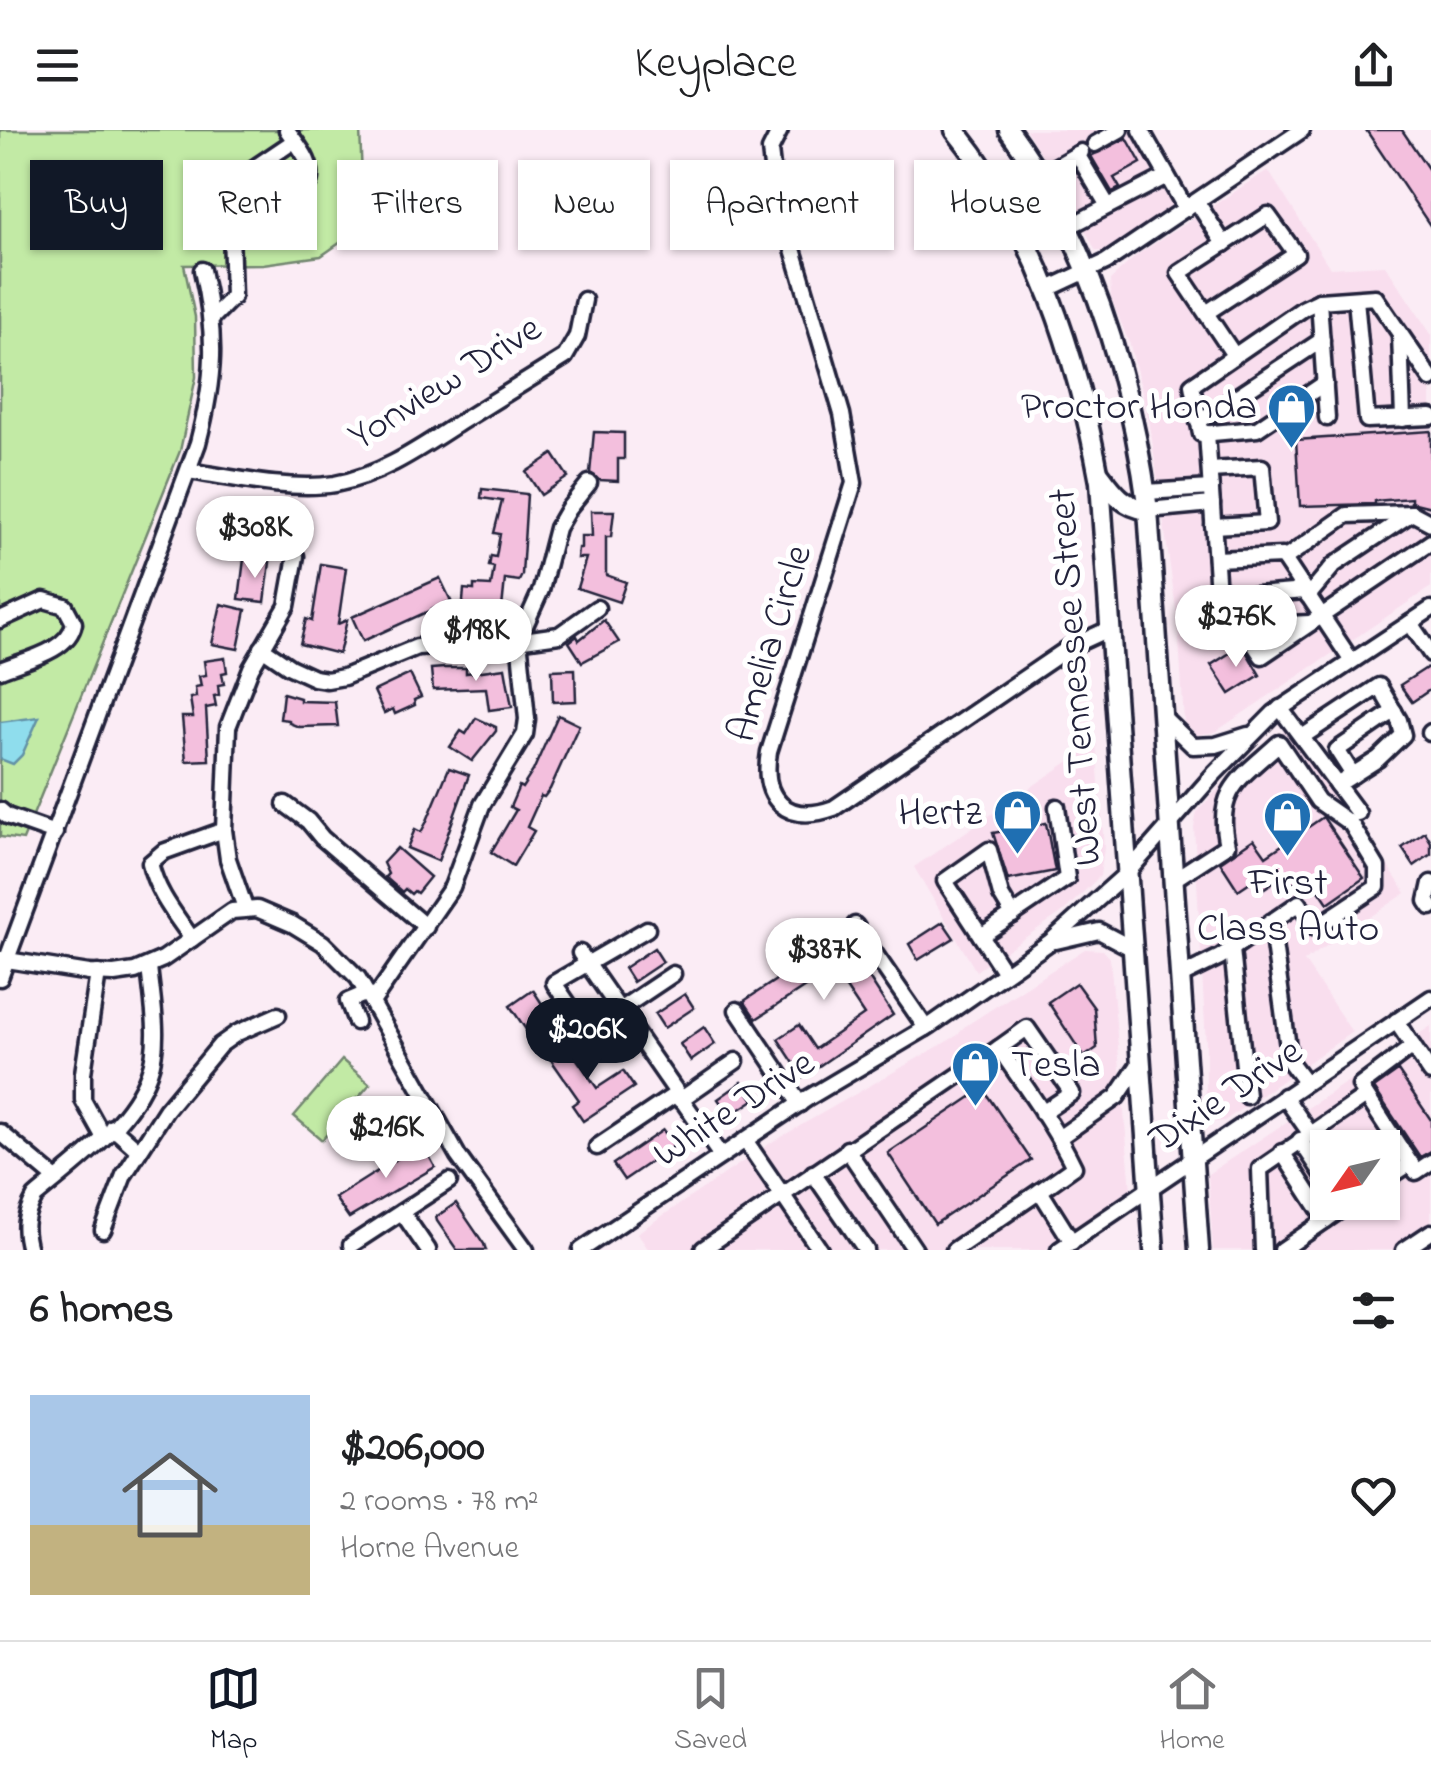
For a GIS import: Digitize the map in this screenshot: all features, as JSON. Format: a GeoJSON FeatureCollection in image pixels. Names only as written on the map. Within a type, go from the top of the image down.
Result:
{"type":"FeatureCollection","features":[{"type":"Feature","properties":{"kind":"main road","name":"West Tennessee Street"},"geometry":{"type":"LineString","coordinates":[[955,130],[1012,216],[1048,288],[1087,411],[1098,472],[1154,1250]]}},
{"type":"Feature","properties":{"kind":"main road","name":"West Tennessee Street"},"geometry":{"type":"LineString","coordinates":[[1010,131],[1029,160]]}},
{"type":"Feature","properties":{"kind":"main road","name":"West Tennessee Street"},"geometry":{"type":"LineString","coordinates":[[1076,247],[1106,322],[1131,404],[1147,501],[1199,1250]]}},
{"type":"Feature","properties":{"kind":"main road"},"geometry":{"type":"LineString","coordinates":[[1098,472],[1121,501],[1134,508],[1147,501]]}},
{"type":"Feature","properties":{"kind":"street","name":"Amelia Circle"},"geometry":{"type":"LineString","coordinates":[[780,130],[770,150],[774,184],[842,414],[854,484],[769,752],[766,768],[772,794],[781,805],[804,815],[834,808],[1057,655],[1109,629]]}},
{"type":"Feature","properties":{"kind":"street"},"geometry":{"type":"LineString","coordinates":[[1067,160],[1120,130]]}},
{"type":"Feature","properties":{"kind":"street"},"geometry":{"type":"LineString","coordinates":[[1141,130],[1167,176],[1224,244]]}},
{"type":"Feature","properties":{"kind":"street"},"geometry":{"type":"LineString","coordinates":[[1048,288],[1106,262],[1302,130]]}},
{"type":"Feature","properties":{"kind":"street"},"geometry":{"type":"LineString","coordinates":[[260,160],[290,135],[308,160]]}},
{"type":"Feature","properties":{"kind":"street"},"geometry":{"type":"LineString","coordinates":[[1084,150],[1108,206]]}},
{"type":"Feature","properties":{"kind":"street"},"geometry":{"type":"LineString","coordinates":[[1076,223],[1167,176]]}},
{"type":"Feature","properties":{"kind":"street"},"geometry":{"type":"LineString","coordinates":[[1206,313],[1296,254],[1268,215],[1179,273],[1234,355]]}},
{"type":"Feature","properties":{"kind":"street"},"geometry":{"type":"LineString","coordinates":[[212,317],[233,297],[232,250]]}},
{"type":"Feature","properties":{"kind":"street"},"geometry":{"type":"LineString","coordinates":[[0,978],[189,471],[211,384],[212,317],[202,270]]}},
{"type":"Feature","properties":{"kind":"street"},"geometry":{"type":"LineString","coordinates":[[1316,620],[1242,626],[1221,637],[1210,470],[1192,385],[1304,308],[1319,302],[1375,298],[1431,379]]}},
{"type":"Feature","properties":{"kind":"street"},"geometry":{"type":"LineString","coordinates":[[1356,299],[1366,420],[1431,417]]}},
{"type":"Feature","properties":{"kind":"street","name":"Yonview Drive"},"geometry":{"type":"LineString","coordinates":[[189,471],[297,484],[331,484],[366,477],[564,357],[577,336],[584,300]]}},
{"type":"Feature","properties":{"kind":"street"},"geometry":{"type":"LineString","coordinates":[[1319,302],[1328,418]]}},
{"type":"Feature","properties":{"kind":"street"},"geometry":{"type":"LineString","coordinates":[[1400,334],[1403,419]]}},
{"type":"Feature","properties":{"kind":"street"},"geometry":{"type":"LineString","coordinates":[[1203,428],[1322,340]]}},
{"type":"Feature","properties":{"kind":"street"},"geometry":{"type":"LineString","coordinates":[[1203,428],[1257,429],[1325,383]]}},
{"type":"Feature","properties":{"kind":"street"},"geometry":{"type":"LineString","coordinates":[[1210,470],[1262,467],[1266,522],[1214,526]]}},
{"type":"Feature","properties":{"kind":"street"},"geometry":{"type":"LineString","coordinates":[[356,1022],[348,1001],[370,997],[426,927],[452,887],[493,784],[525,734],[519,639],[541,590],[557,528],[588,484]]}},
{"type":"Feature","properties":{"kind":"street"},"geometry":{"type":"LineString","coordinates":[[1147,501],[1212,496]]}},
{"type":"Feature","properties":{"kind":"street"},"geometry":{"type":"LineString","coordinates":[[1284,559],[1346,515],[1412,513],[1431,523]]}},
{"type":"Feature","properties":{"kind":"street"},"geometry":{"type":"LineString","coordinates":[[1218,598],[1306,593],[1334,564],[1412,513]]}},
{"type":"Feature","properties":{"kind":"street"},"geometry":{"type":"LineString","coordinates":[[1242,626],[1262,656],[1431,542]]}},
{"type":"Feature","properties":{"kind":"street"},"geometry":{"type":"LineString","coordinates":[[246,908],[228,859],[224,830],[228,727],[236,700],[287,606],[296,556]]}},
{"type":"Feature","properties":{"kind":"street"},"geometry":{"type":"LineString","coordinates":[[1216,560],[1282,556],[1306,593],[1316,620],[1351,660]]}},
{"type":"Feature","properties":{"kind":"street"},"geometry":{"type":"LineString","coordinates":[[0,620],[44,600],[65,606],[74,623],[68,638],[59,645],[0,670]]}},
{"type":"Feature","properties":{"kind":"street"},"geometry":{"type":"LineString","coordinates":[[262,648],[290,667],[327,680],[344,677],[417,647],[502,644],[560,636],[598,608]]}},
{"type":"Feature","properties":{"kind":"street","name":"White Drive"},"geometry":{"type":"LineString","coordinates":[[581,1250],[800,1104],[926,1028],[1050,942],[1127,873],[1219,768],[1280,708],[1431,609]]}},
{"type":"Feature","properties":{"kind":"street"},"geometry":{"type":"LineString","coordinates":[[1410,624],[1431,654]]}},
{"type":"Feature","properties":{"kind":"street"},"geometry":{"type":"LineString","coordinates":[[1302,737],[1379,686],[1403,735],[1338,785]]}},
{"type":"Feature","properties":{"kind":"street"},"geometry":{"type":"LineString","coordinates":[[1280,708],[1358,813]]}},
{"type":"Feature","properties":{"kind":"street"},"geometry":{"type":"LineString","coordinates":[[1352,775],[1337,750],[1394,710]]}},
{"type":"Feature","properties":{"kind":"street"},"geometry":{"type":"LineString","coordinates":[[1162,716],[1193,746],[1216,745],[1253,734],[1267,754]]}},
{"type":"Feature","properties":{"kind":"street"},"geometry":{"type":"LineString","coordinates":[[1172,880],[1227,845],[1222,815],[1227,791],[1279,743],[1318,801],[1351,824],[1377,867],[1377,887],[1316,928],[1299,903],[1232,949],[1179,977]]}},
{"type":"Feature","properties":{"kind":"street"},"geometry":{"type":"LineString","coordinates":[[1219,768],[1231,788]]}},
{"type":"Feature","properties":{"kind":"street"},"geometry":{"type":"LineString","coordinates":[[285,804],[426,927]]}},
{"type":"Feature","properties":{"kind":"street"},"geometry":{"type":"LineString","coordinates":[[981,936],[1068,878],[1056,807]]}},
{"type":"Feature","properties":{"kind":"street"},"geometry":{"type":"LineString","coordinates":[[0,810],[55,833]]}},
{"type":"Feature","properties":{"kind":"street"},"geometry":{"type":"LineString","coordinates":[[192,939],[160,891],[150,863],[163,852],[224,830]]}},
{"type":"Feature","properties":{"kind":"street"},"geometry":{"type":"LineString","coordinates":[[1005,974],[945,881],[989,850],[1001,895],[1013,915]]}},
{"type":"Feature","properties":{"kind":"street"},"geometry":{"type":"LineString","coordinates":[[1431,884],[1427,902],[1431,907]]}},
{"type":"Feature","properties":{"kind":"street"},"geometry":{"type":"LineString","coordinates":[[4,960],[98,974],[149,966],[232,911],[246,908],[280,918],[323,943],[342,960],[370,997],[458,1156],[526,1250]]}},
{"type":"Feature","properties":{"kind":"street"},"geometry":{"type":"LineString","coordinates":[[1271,922],[1290,1062],[1305,1082]]}},
{"type":"Feature","properties":{"kind":"street"},"geometry":{"type":"LineString","coordinates":[[855,925],[926,1028]]}},
{"type":"Feature","properties":{"kind":"street"},"geometry":{"type":"LineString","coordinates":[[569,1005],[554,984],[584,959],[647,928]]}},
{"type":"Feature","properties":{"kind":"street"},"geometry":{"type":"LineString","coordinates":[[1050,942],[1099,931],[1132,950]]}},
{"type":"Feature","properties":{"kind":"street"},"geometry":{"type":"LineString","coordinates":[[1232,949],[1247,1096]]}},
{"type":"Feature","properties":{"kind":"street"},"geometry":{"type":"LineString","coordinates":[[584,959],[721,1156]]}},
{"type":"Feature","properties":{"kind":"street"},"geometry":{"type":"LineString","coordinates":[[29,1250],[24,1230],[35,1197],[108,1132],[135,1102],[150,1070],[155,1024],[149,966]]}},
{"type":"Feature","properties":{"kind":"street"},"geometry":{"type":"LineString","coordinates":[[98,974],[83,1073],[84,1100],[108,1132],[139,1152]]}},
{"type":"Feature","properties":{"kind":"street"},"geometry":{"type":"LineString","coordinates":[[586,1032],[673,974]]}},
{"type":"Feature","properties":{"kind":"street","name":"Dixie Drive"},"geometry":{"type":"LineString","coordinates":[[1066,1246],[1431,998]]}},
{"type":"Feature","properties":{"kind":"street"},"geometry":{"type":"LineString","coordinates":[[737,1010],[800,1104]]}},
{"type":"Feature","properties":{"kind":"street"},"geometry":{"type":"LineString","coordinates":[[103,1230],[124,1175],[166,1110],[220,1045],[237,1032],[278,1015]]}},
{"type":"Feature","properties":{"kind":"street"},"geometry":{"type":"LineString","coordinates":[[1396,1021],[1422,1052],[1431,1073]]}},
{"type":"Feature","properties":{"kind":"street"},"geometry":{"type":"LineString","coordinates":[[703,1249],[1028,1028],[1072,1094],[1042,1113]]}},
{"type":"Feature","properties":{"kind":"street"},"geometry":{"type":"LineString","coordinates":[[954,1250],[1074,1167],[1060,1137],[999,1048]]}},
{"type":"Feature","properties":{"kind":"street"},"geometry":{"type":"LineString","coordinates":[[1382,1130],[1360,1083],[1422,1052]]}},
{"type":"Feature","properties":{"kind":"street"},"geometry":{"type":"LineString","coordinates":[[598,1147],[736,1060]]}},
{"type":"Feature","properties":{"kind":"street"},"geometry":{"type":"LineString","coordinates":[[1060,1137],[1117,1097],[1140,1064]]}},
{"type":"Feature","properties":{"kind":"street"},"geometry":{"type":"LineString","coordinates":[[1284,1096],[1310,1147]]}},
{"type":"Feature","properties":{"kind":"street"},"geometry":{"type":"LineString","coordinates":[[1263,1250],[1258,1176],[1264,1164],[1366,1096]]}},
{"type":"Feature","properties":{"kind":"street"},"geometry":{"type":"LineString","coordinates":[[0,1132],[56,1179]]}},
{"type":"Feature","properties":{"kind":"street"},"geometry":{"type":"LineString","coordinates":[[745,1140],[820,1250]]}},
{"type":"Feature","properties":{"kind":"street"},"geometry":{"type":"LineString","coordinates":[[847,1149],[915,1250]]}},
{"type":"Feature","properties":{"kind":"street"},"geometry":{"type":"LineString","coordinates":[[1282,1152],[1310,1195]]}},
{"type":"Feature","properties":{"kind":"street"},"geometry":{"type":"LineString","coordinates":[[1400,1153],[1416,1172],[1431,1162]]}},
{"type":"Feature","properties":{"kind":"street"},"geometry":{"type":"LineString","coordinates":[[1400,1170],[1411,1163]]}},
{"type":"Feature","properties":{"kind":"street"},"geometry":{"type":"LineString","coordinates":[[813,1172],[866,1250]]}},
{"type":"Feature","properties":{"kind":"street"},"geometry":{"type":"LineString","coordinates":[[352,1245],[449,1181]]}},
{"type":"Feature","properties":{"kind":"street"},"geometry":{"type":"LineString","coordinates":[[1040,1191],[1066,1246]]}},
{"type":"Feature","properties":{"kind":"street"},"geometry":{"type":"LineString","coordinates":[[402,1212],[428,1250]]}},
{"type":"Feature","properties":{"kind":"street"},"geometry":{"type":"LineString","coordinates":[[1282,1250],[1326,1220]]}},
{"type":"Feature","properties":{"kind":"street"},"geometry":{"type":"LineString","coordinates":[[1404,1250],[1429,1239]]}},
{"type":"Feature","properties":{"kind":"shaded area"},"geometry":{"type":"Polygon","coordinates":[[[1026,130],[1152,130],[1190,199],[1129,240],[1096,251],[1076,213],[1076,160],[1045,160],[1026,130]]]}},
{"type":"Feature","properties":{"kind":"shaded area","name":"Proctor Honda"},"geometry":{"type":"Polygon","coordinates":[[[1268,170],[1330,268],[1385,265],[1431,334],[1431,587],[1215,732],[1197,735],[1184,722],[1178,623],[1149,419],[1130,345],[1111,298],[1110,280],[1137,255],[1268,170]]]}},
{"type":"Feature","properties":{"kind":"shaded area"},"geometry":{"type":"Polygon","coordinates":[[[1285,731],[1360,825],[1406,893],[1304,961],[1352,1032],[1224,1121],[1206,1123],[1206,1044],[1194,827],[1197,812],[1238,767],[1285,731]]]}},
{"type":"Feature","properties":{"kind":"shaded area","name":"Hertz"},"geometry":{"type":"Polygon","coordinates":[[[1096,743],[1104,848],[1100,876],[1064,911],[976,971],[914,867],[1096,743]]]}},
{"type":"Feature","properties":{"kind":"shaded area","name":"Tesla"},"geometry":{"type":"Polygon","coordinates":[[[1085,949],[1103,950],[1110,958],[1131,1190],[1045,1250],[649,1250],[637,1233],[772,1142],[958,1035],[964,1027],[1085,949]]]}},
{"type":"Feature","properties":{"kind":"shaded area"},"geometry":{"type":"Polygon","coordinates":[[[1431,1026],[1431,1250],[1213,1250],[1208,1174],[1431,1026]]]}},
{"type":"Feature","properties":{"kind":"green space"},"geometry":{"type":"Polygon","coordinates":[[[0,130],[360,130],[361,160],[337,160],[337,245],[321,256],[263,264],[184,265],[195,317],[196,377],[180,451],[23,840],[0,837],[0,130]]]}},
{"type":"Feature","properties":{"kind":"green space"},"geometry":{"type":"Polygon","coordinates":[[[342,1060],[370,1084],[322,1140],[294,1116],[342,1060]]]}},
{"type":"Feature","properties":{"kind":"water"},"geometry":{"type":"Polygon","coordinates":[[[39,717],[22,755],[13,764],[0,759],[0,722],[39,717]]]}},
{"type":"Feature","properties":{"kind":"building"},"geometry":{"type":"Polygon","coordinates":[[[1366,130],[1402,130],[1431,173],[1431,227],[1366,130]]]}},
{"type":"Feature","properties":{"kind":"building"},"geometry":{"type":"Polygon","coordinates":[[[1127,138],[1141,163],[1114,178],[1120,188],[1112,192],[1091,156],[1127,138]]]}},
{"type":"Feature","properties":{"kind":"building"},"geometry":{"type":"Polygon","coordinates":[[[1431,431],[1431,507],[1411,502],[1411,498],[1375,504],[1300,506],[1296,440],[1431,431]]]}},
{"type":"Feature","properties":{"kind":"building"},"geometry":{"type":"Polygon","coordinates":[[[594,432],[624,433],[624,459],[618,459],[618,481],[599,480],[590,473],[594,432]]]}},
{"type":"Feature","properties":{"kind":"building"},"geometry":{"type":"Polygon","coordinates":[[[553,454],[568,477],[541,495],[526,472],[553,454]]]}},
{"type":"Feature","properties":{"kind":"building"},"geometry":{"type":"Polygon","coordinates":[[[482,489],[527,494],[522,575],[519,581],[505,579],[501,618],[462,614],[464,589],[491,586],[494,567],[489,566],[491,556],[496,557],[500,534],[494,533],[502,501],[481,498],[482,489]]]}},
{"type":"Feature","properties":{"kind":"building"},"geometry":{"type":"Polygon","coordinates":[[[591,511],[614,511],[611,537],[606,537],[606,575],[626,582],[619,602],[577,588],[586,558],[577,558],[578,548],[581,536],[592,536],[591,511]]]}},
{"type":"Feature","properties":{"kind":"building"},"geometry":{"type":"Polygon","coordinates":[[[244,559],[270,562],[265,602],[239,599],[244,559]]]}},
{"type":"Feature","properties":{"kind":"building"},"geometry":{"type":"Polygon","coordinates":[[[321,564],[346,568],[338,624],[347,620],[339,654],[300,644],[306,619],[312,621],[321,564]]]}},
{"type":"Feature","properties":{"kind":"building"},"geometry":{"type":"Polygon","coordinates":[[[440,578],[451,601],[363,641],[352,617],[440,578]]]}},
{"type":"Feature","properties":{"kind":"building"},"geometry":{"type":"Polygon","coordinates":[[[221,604],[246,610],[238,649],[212,644],[221,604]]]}},
{"type":"Feature","properties":{"kind":"building"},"geometry":{"type":"Polygon","coordinates":[[[604,620],[619,642],[582,662],[569,642],[577,636],[579,640],[604,620]]]}},
{"type":"Feature","properties":{"kind":"building"},"geometry":{"type":"Polygon","coordinates":[[[1240,641],[1260,675],[1230,694],[1211,665],[1241,646],[1240,641]]]}},
{"type":"Feature","properties":{"kind":"building"},"geometry":{"type":"Polygon","coordinates":[[[225,658],[227,672],[222,673],[224,684],[218,685],[219,695],[214,696],[216,706],[206,708],[209,760],[186,761],[182,717],[193,717],[190,698],[196,697],[195,687],[201,686],[199,676],[206,675],[204,661],[225,658]]]}},
{"type":"Feature","properties":{"kind":"building"},"geometry":{"type":"Polygon","coordinates":[[[1431,665],[1431,689],[1412,702],[1400,685],[1431,665]]]}},
{"type":"Feature","properties":{"kind":"building"},"geometry":{"type":"Polygon","coordinates":[[[466,668],[466,673],[505,668],[512,707],[489,710],[486,688],[433,690],[431,669],[466,668]]]}},
{"type":"Feature","properties":{"kind":"building"},"geometry":{"type":"Polygon","coordinates":[[[575,669],[576,701],[553,702],[552,670],[575,669]]]}},
{"type":"Feature","properties":{"kind":"building"},"geometry":{"type":"Polygon","coordinates":[[[410,674],[421,697],[414,700],[415,705],[395,714],[393,709],[384,713],[374,691],[410,674]]]}},
{"type":"Feature","properties":{"kind":"building"},"geometry":{"type":"Polygon","coordinates":[[[283,693],[300,701],[335,702],[338,726],[299,727],[280,719],[283,693]]]}},
{"type":"Feature","properties":{"kind":"building"},"geometry":{"type":"Polygon","coordinates":[[[558,715],[579,725],[550,789],[541,796],[527,827],[534,831],[513,866],[491,852],[516,810],[510,807],[519,786],[522,788],[533,771],[558,715]]]}},
{"type":"Feature","properties":{"kind":"building"},"geometry":{"type":"Polygon","coordinates":[[[476,718],[496,727],[496,731],[472,761],[450,747],[461,731],[466,734],[476,718]]]}},
{"type":"Feature","properties":{"kind":"building"},"geometry":{"type":"Polygon","coordinates":[[[449,768],[469,775],[438,861],[407,848],[415,829],[421,832],[426,823],[449,768]]]}},
{"type":"Feature","properties":{"kind":"building","name":"First Class Auto"},"geometry":{"type":"Polygon","coordinates":[[[1323,817],[1364,878],[1328,903],[1308,873],[1292,884],[1285,874],[1263,889],[1256,878],[1238,890],[1220,862],[1254,839],[1266,856],[1323,817]]]}},
{"type":"Feature","properties":{"kind":"building"},"geometry":{"type":"Polygon","coordinates":[[[1046,823],[1055,871],[1008,880],[993,833],[1046,823]]]}},
{"type":"Feature","properties":{"kind":"building"},"geometry":{"type":"Polygon","coordinates":[[[1425,832],[1431,842],[1431,854],[1414,866],[1402,848],[1425,832]]]}},
{"type":"Feature","properties":{"kind":"building"},"geometry":{"type":"Polygon","coordinates":[[[397,848],[430,877],[417,893],[405,889],[402,892],[385,877],[388,874],[383,863],[397,848]]]}},
{"type":"Feature","properties":{"kind":"building"},"geometry":{"type":"Polygon","coordinates":[[[943,922],[954,938],[918,960],[909,944],[943,922]]]}},
{"type":"Feature","properties":{"kind":"building"},"geometry":{"type":"Polygon","coordinates":[[[847,933],[864,957],[858,961],[893,1015],[803,1077],[778,1039],[799,1025],[815,1049],[864,1015],[846,988],[852,984],[839,965],[756,1019],[744,1001],[847,933]]]}},
{"type":"Feature","properties":{"kind":"building"},"geometry":{"type":"Polygon","coordinates":[[[654,948],[663,962],[633,982],[624,968],[654,948]]]}},
{"type":"Feature","properties":{"kind":"building","name":"Tesla"},"geometry":{"type":"Polygon","coordinates":[[[1076,983],[1094,1008],[1097,1048],[1084,1057],[1048,1002],[1076,983]]]}},
{"type":"Feature","properties":{"kind":"building"},"geometry":{"type":"Polygon","coordinates":[[[533,990],[552,1019],[529,1034],[510,1006],[533,990]]]}},
{"type":"Feature","properties":{"kind":"building"},"geometry":{"type":"Polygon","coordinates":[[[685,994],[694,1008],[664,1028],[655,1014],[685,994]]]}},
{"type":"Feature","properties":{"kind":"building"},"geometry":{"type":"Polygon","coordinates":[[[704,1027],[715,1044],[691,1061],[680,1044],[704,1027]]]}},
{"type":"Feature","properties":{"kind":"building"},"geometry":{"type":"Polygon","coordinates":[[[565,1042],[597,1088],[623,1071],[634,1087],[583,1121],[572,1105],[579,1100],[547,1054],[565,1042]]]}},
{"type":"Feature","properties":{"kind":"building"},"geometry":{"type":"Polygon","coordinates":[[[1398,1071],[1431,1120],[1431,1151],[1420,1157],[1374,1088],[1398,1071]]]}},
{"type":"Feature","properties":{"kind":"building"},"geometry":{"type":"Polygon","coordinates":[[[742,1082],[754,1100],[730,1116],[718,1099],[742,1082]]]}},
{"type":"Feature","properties":{"kind":"building","name":"Tesla"},"geometry":{"type":"Polygon","coordinates":[[[983,1089],[1031,1160],[935,1224],[888,1153],[983,1089]]]}},
{"type":"Feature","properties":{"kind":"building"},"geometry":{"type":"Polygon","coordinates":[[[663,1130],[674,1146],[624,1180],[613,1164],[663,1130]]]}},
{"type":"Feature","properties":{"kind":"building"},"geometry":{"type":"Polygon","coordinates":[[[422,1143],[435,1167],[349,1218],[335,1198],[422,1143]]]}},
{"type":"Feature","properties":{"kind":"building"},"geometry":{"type":"Polygon","coordinates":[[[456,1203],[486,1250],[457,1250],[437,1221],[436,1217],[456,1203]]]}},
{"type":"Feature","properties":{"kind":"place","name":"Proctor Honda"},"geometry":{"type":"Point","coordinates":[1292,450]}},
{"type":"Feature","properties":{"kind":"place","name":"Hertz"},"geometry":{"type":"Point","coordinates":[1017,856]}},
{"type":"Feature","properties":{"kind":"place","name":"First Class Auto"},"geometry":{"type":"Point","coordinates":[1288,858]}},
{"type":"Feature","properties":{"kind":"place","name":"Tesla"},"geometry":{"type":"Point","coordinates":[976,1108]}}]}
